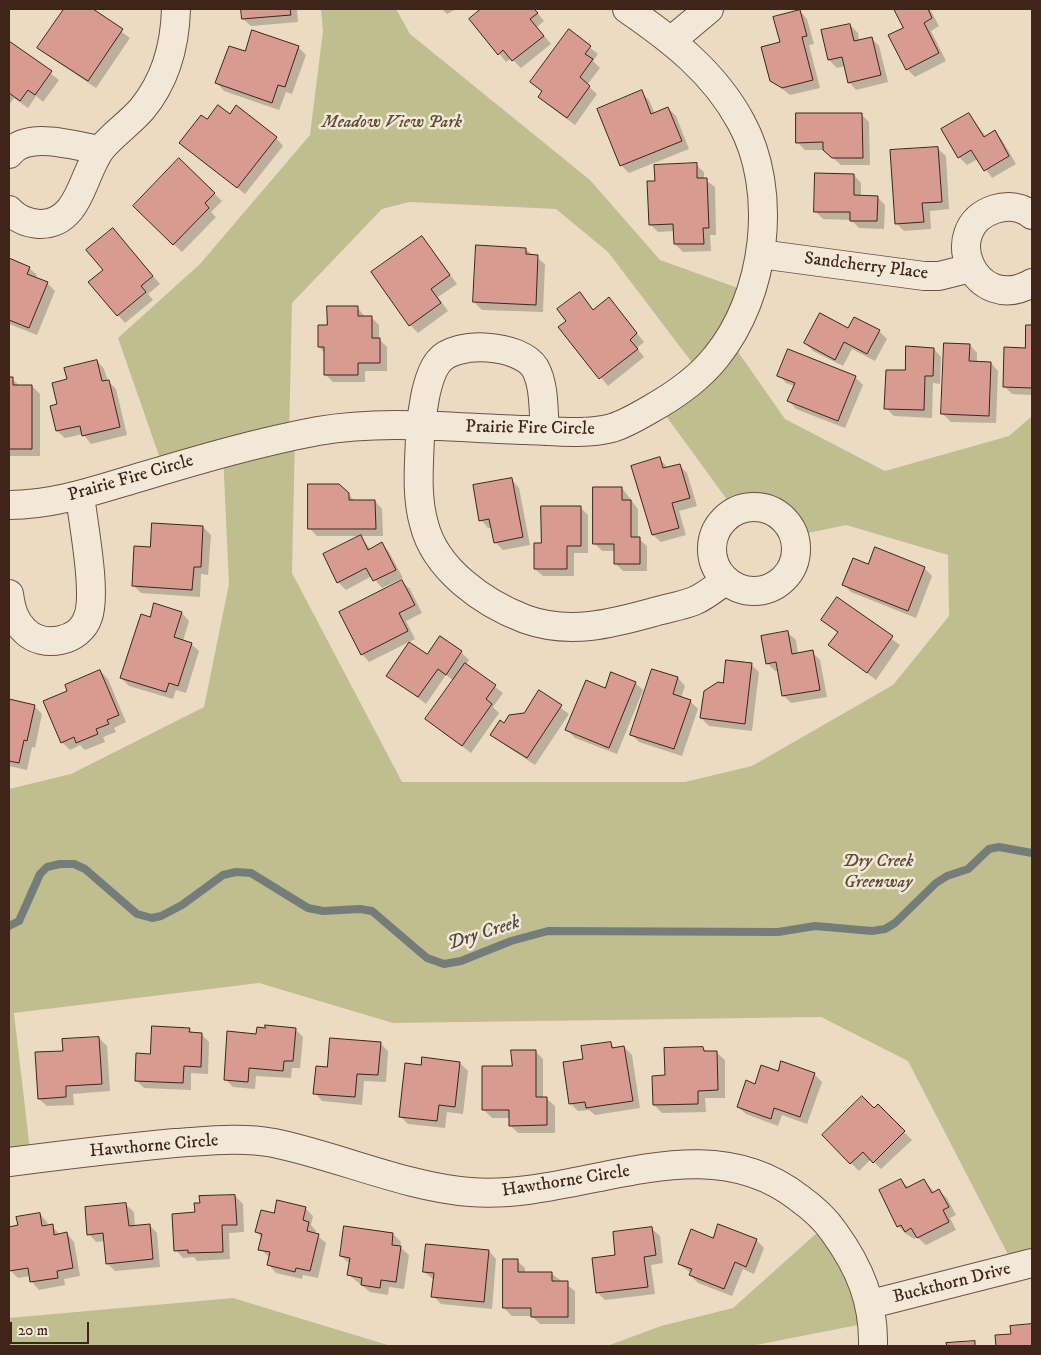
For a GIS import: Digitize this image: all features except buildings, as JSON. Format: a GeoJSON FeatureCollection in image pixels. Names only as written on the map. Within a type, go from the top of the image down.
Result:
{"type":"FeatureCollection","features":[{"type":"Feature","properties":{"kind":"street"},"geometry":{"type":"LineString","coordinates":[[9,210],[19,218],[33,223],[47,224],[60,219],[73,205],[100,150],[143,108],[161,78],[171,52],[176,9]]}},
{"type":"Feature","properties":{"kind":"street","name":"Prairie Fire Circle"},"geometry":{"type":"LineString","coordinates":[[9,505],[45,503],[80,495],[226,452],[309,433],[341,428],[421,426],[581,432],[613,428],[681,391],[711,363],[735,329],[744,307],[760,254],[764,222],[763,194],[746,133],[719,89],[704,70],[672,40],[627,9]]}},
{"type":"Feature","properties":{"kind":"street"},"geometry":{"type":"LineString","coordinates":[[672,40],[709,9]]}},
{"type":"Feature","properties":{"kind":"street"},"geometry":{"type":"LineString","coordinates":[[9,154],[18,145],[35,140],[100,150]]}},
{"type":"Feature","properties":{"kind":"street"},"geometry":{"type":"LineString","coordinates":[[1032,215],[1016,208],[1002,207],[990,211],[979,218],[971,229],[966,242],[966,255],[971,268],[979,279],[998,289],[1013,290],[1032,283]]}},
{"type":"Feature","properties":{"kind":"street","name":"Sandcherry Place"},"geometry":{"type":"LineString","coordinates":[[760,254],[924,276],[939,276],[971,268]]}},
{"type":"Feature","properties":{"kind":"street"},"geometry":{"type":"LineString","coordinates":[[545,431],[541,386],[532,365],[512,352],[478,348],[454,350],[440,360],[429,382],[421,426],[420,493],[422,514],[429,538],[442,560],[459,578],[480,595],[507,611],[529,620],[554,626],[593,627],[693,601],[726,580]]}},
{"type":"Feature","properties":{"kind":"street"},"geometry":{"type":"LineString","coordinates":[[9,594],[12,613],[17,622],[37,640],[65,639],[74,635],[86,623],[90,609],[90,585],[80,495]]}},
{"type":"Feature","properties":{"kind":"street","name":"Hawthorne Circle"},"geometry":{"type":"LineString","coordinates":[[9,1162],[157,1145],[246,1140],[299,1149],[440,1188],[481,1193],[518,1192],[679,1164],[727,1165],[747,1170],[774,1181],[789,1190],[828,1223],[852,1260],[871,1304],[874,1346]]}},
{"type":"Feature","properties":{"kind":"street","name":"Buckthorn Drive"},"geometry":{"type":"LineString","coordinates":[[871,1304],[1032,1263]]}},
{"type":"Feature","properties":{"kind":"green space","name":"Dry Creek Greenway"},"geometry":{"type":"Polygon","coordinates":[[[321,9],[396,9],[410,34],[590,180],[660,260],[749,292],[729,339],[785,419],[885,471],[1009,436],[1032,416],[1032,1263],[1015,1268],[908,1061],[821,1017],[393,1023],[259,983],[14,1013],[31,1159],[9,1162],[9,789],[71,774],[204,707],[229,584],[223,453],[164,470],[118,338],[200,264],[310,135],[323,31],[321,9]],[[409,202],[382,209],[292,303],[289,437],[295,436],[292,573],[402,782],[685,782],[752,766],[893,685],[949,616],[948,555],[846,525],[794,536],[785,521],[771,511],[754,508],[736,512],[658,405],[700,373],[608,252],[556,209],[409,202]]]}},
{"type":"Feature","properties":{"kind":"green space"},"geometry":{"type":"Polygon","coordinates":[[[828,1223],[873,1322],[751,1346],[607,1346],[661,1326],[733,1308],[828,1223]]]}},
{"type":"Feature","properties":{"kind":"green space"},"geometry":{"type":"Polygon","coordinates":[[[233,1298],[391,1346],[9,1346],[9,1318],[233,1298]]]}},
{"type":"Feature","properties":{"kind":"waterway","name":"Dry Creek"},"geometry":{"type":"LineString","coordinates":[[9,926],[19,921],[40,874],[47,867],[60,864],[74,864],[85,869],[137,914],[152,918],[161,916],[182,905],[223,875],[236,872],[251,873],[308,908],[323,911],[360,909],[372,911],[427,958],[444,964],[461,961],[511,941],[548,931],[778,932],[815,926],[872,931],[885,929],[895,923],[936,883],[947,876],[968,869],[989,849],[999,847],[1032,853]]}},
{"type":"Feature","properties":{"kind":"park label","name":"Meadow View Park"},"geometry":{"type":"Point","coordinates":[392,123]}}]}
